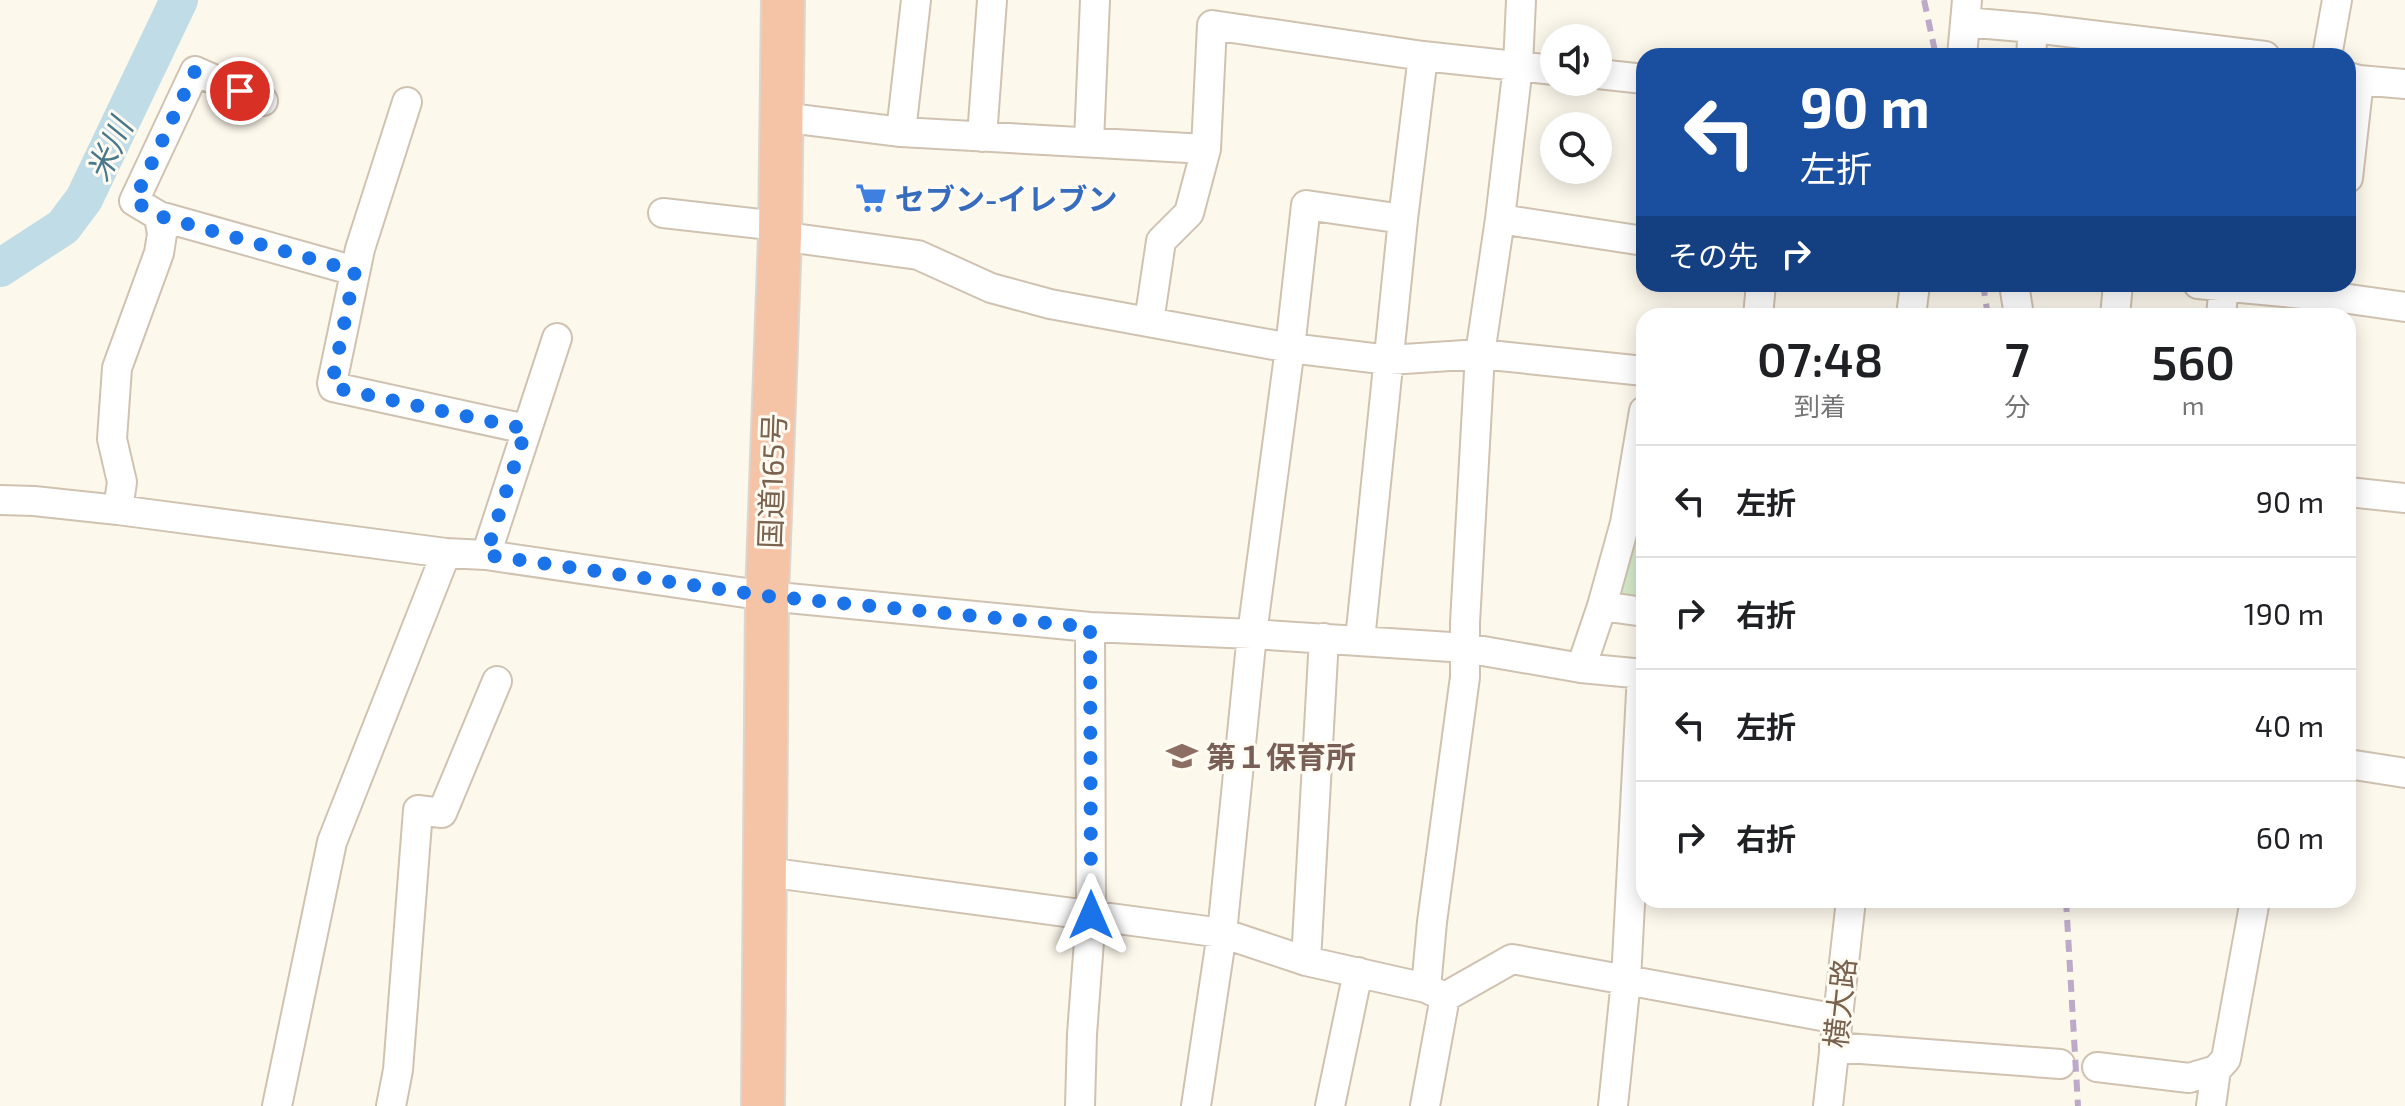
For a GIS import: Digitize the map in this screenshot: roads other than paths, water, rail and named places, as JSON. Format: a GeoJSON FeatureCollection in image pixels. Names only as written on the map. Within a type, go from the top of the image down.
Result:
{"type":"FeatureCollection","features":[{"type":"Feature","properties":{"kind":"highway","name":"国道165号"},"geometry":{"type":"LineString","coordinates":[[763,1106],[767,596],[783,0]]}},
{"type":"Feature","properties":{"kind":"street"},"geometry":{"type":"LineString","coordinates":[[901,132],[916,0]]}},
{"type":"Feature","properties":{"kind":"street"},"geometry":{"type":"LineString","coordinates":[[982,137],[992,0]]}},
{"type":"Feature","properties":{"kind":"street"},"geometry":{"type":"LineString","coordinates":[[1089,142],[1095,0]]}},
{"type":"Feature","properties":{"kind":"street"},"geometry":{"type":"LineString","coordinates":[[1425,1106],[1436,992],[1432,922],[1465,677],[1465,623],[1480,354],[1518,66],[1521,0]]}},
{"type":"Feature","properties":{"kind":"street"},"geometry":{"type":"LineString","coordinates":[[2328,48],[2337,0]]}},
{"type":"Feature","properties":{"kind":"street"},"geometry":{"type":"LineString","coordinates":[[1963,48],[1966,11],[2033,28],[2141,48]]}},
{"type":"Feature","properties":{"kind":"street"},"geometry":{"type":"LineString","coordinates":[[1149,322],[1161,241],[1189,213],[1206,149],[1212,25],[1423,56],[1540,68]]}},
{"type":"Feature","properties":{"kind":"street"},"geometry":{"type":"LineString","coordinates":[[2032,48],[2033,28]]}},
{"type":"Feature","properties":{"kind":"street"},"geometry":{"type":"LineString","coordinates":[[1360,640],[1403,219],[1423,56]]}},
{"type":"Feature","properties":{"kind":"street"},"geometry":{"type":"LineString","coordinates":[[263,101],[195,71],[134,201],[159,216],[355,271]]}},
{"type":"Feature","properties":{"kind":"street"},"geometry":{"type":"LineString","coordinates":[[1612,76],[1636,78]]}},
{"type":"Feature","properties":{"kind":"street"},"geometry":{"type":"LineString","coordinates":[[2356,78],[2405,84]]}},
{"type":"Feature","properties":{"kind":"street"},"geometry":{"type":"LineString","coordinates":[[407,102],[355,271],[333,387],[526,429]]}},
{"type":"Feature","properties":{"kind":"street"},"geometry":{"type":"LineString","coordinates":[[781,117],[901,132],[1206,149]]}},
{"type":"Feature","properties":{"kind":"street"},"geometry":{"type":"LineString","coordinates":[[1196,1106],[1222,933],[1252,634],[1306,205],[1403,219]]}},
{"type":"Feature","properties":{"kind":"street"},"geometry":{"type":"LineString","coordinates":[[663,213],[918,255],[991,288],[1050,304],[1290,348],[1389,360],[1480,354],[1636,370]]}},
{"type":"Feature","properties":{"kind":"street"},"geometry":{"type":"LineString","coordinates":[[118,510],[122,482],[112,439],[117,368],[159,253],[162,234],[159,216]]}},
{"type":"Feature","properties":{"kind":"street"},"geometry":{"type":"LineString","coordinates":[[1500,219],[1636,240]]}},
{"type":"Feature","properties":{"kind":"street"},"geometry":{"type":"LineString","coordinates":[[2275,292],[2405,307]]}},
{"type":"Feature","properties":{"kind":"street"},"geometry":{"type":"LineString","coordinates":[[486,555],[557,338]]}},
{"type":"Feature","properties":{"kind":"street"},"geometry":{"type":"LineString","coordinates":[[1581,668],[1625,523],[1636,458]]}},
{"type":"Feature","properties":{"kind":"street"},"geometry":{"type":"LineString","coordinates":[[2356,493],[2405,498]]}},
{"type":"Feature","properties":{"kind":"street"},"geometry":{"type":"LineString","coordinates":[[0,500],[118,510],[446,553],[486,555],[767,596],[1090,627],[1466,648],[1581,668],[1636,673]]}},
{"type":"Feature","properties":{"kind":"street"},"geometry":{"type":"LineString","coordinates":[[277,1106],[332,842],[446,553]]}},
{"type":"Feature","properties":{"kind":"street"},"geometry":{"type":"LineString","coordinates":[[1602,606],[1636,611]]}},
{"type":"Feature","properties":{"kind":"street"},"geometry":{"type":"LineString","coordinates":[[1080,1106],[1091,915],[1090,627]]}},
{"type":"Feature","properties":{"kind":"street"},"geometry":{"type":"LineString","coordinates":[[1306,961],[1324,638]]}},
{"type":"Feature","properties":{"kind":"street"},"geometry":{"type":"LineString","coordinates":[[391,1106],[399,1054],[418,810],[442,813],[497,681]]}},
{"type":"Feature","properties":{"kind":"street"},"geometry":{"type":"LineString","coordinates":[[2356,765],[2405,773]]}},
{"type":"Feature","properties":{"kind":"street"},"geometry":{"type":"LineString","coordinates":[[1613,1106],[1626,980],[1636,800]]}},
{"type":"Feature","properties":{"kind":"street"},"geometry":{"type":"LineString","coordinates":[[766,872],[1222,933],[1306,961],[1436,992],[1512,959],[1838,1019]]}},
{"type":"Feature","properties":{"kind":"street","name":"横大路"},"geometry":{"type":"LineString","coordinates":[[1828,1106],[1850,908]]}},
{"type":"Feature","properties":{"kind":"street"},"geometry":{"type":"LineString","coordinates":[[2097,1067],[2189,1078],[2216,1070],[2226,1059],[2254,908]]}},
{"type":"Feature","properties":{"kind":"street"},"geometry":{"type":"LineString","coordinates":[[1330,1106],[1358,972]]}},
{"type":"Feature","properties":{"kind":"street"},"geometry":{"type":"LineString","coordinates":[[1834,1047],[2060,1064]]}},
{"type":"Feature","properties":{"kind":"street"},"geometry":{"type":"LineString","coordinates":[[2211,1106],[2216,1070]]}},
{"type":"Feature","properties":{"kind":"waterway","name":"米川"},"geometry":{"type":"LineString","coordinates":[[0,268],[63,227],[84,199],[179,0]]}},
{"type":"Feature","properties":{"kind":"railway"},"geometry":{"type":"LineString","coordinates":[[1924,0],[1934,48]]}},
{"type":"Feature","properties":{"kind":"railway"},"geometry":{"type":"LineString","coordinates":[[1984,292],[1987,308]]}},
{"type":"Feature","properties":{"kind":"railway"},"geometry":{"type":"LineString","coordinates":[[2066,908],[2078,1106]]}},
{"type":"Feature","properties":{"kind":"place","name":"セブン-イレブン"},"geometry":{"type":"Point","coordinates":[871,198]}},
{"type":"Feature","properties":{"kind":"place","name":"第１保育所"},"geometry":{"type":"Point","coordinates":[1182,756]}}]}
